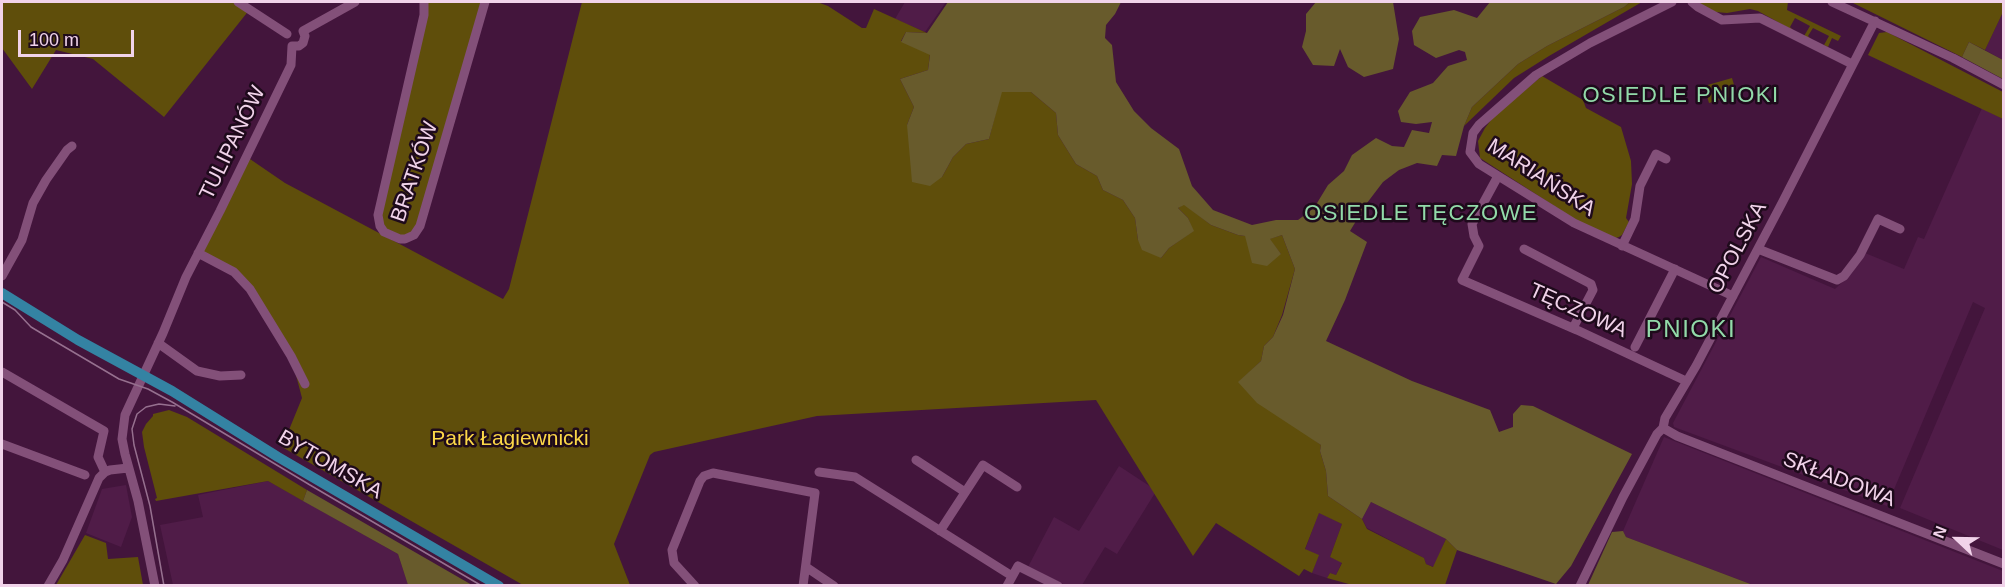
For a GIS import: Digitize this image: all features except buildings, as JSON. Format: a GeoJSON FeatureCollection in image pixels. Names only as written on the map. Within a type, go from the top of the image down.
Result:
{"type":"FeatureCollection","features":[{"type":"Feature","properties":{"kind":"main road","name":"BYTOMSKA"},"geometry":{"type":"LineString","coordinates":[[2,293],[196,406],[278,457],[500,585]]}},
{"type":"Feature","properties":{"kind":"street"},"geometry":{"type":"LineString","coordinates":[[238,2],[287,34]]}},
{"type":"Feature","properties":{"kind":"street"},"geometry":{"type":"LineString","coordinates":[[303,31],[355,2]]}},
{"type":"Feature","properties":{"kind":"street","name":"BRATKÓW"},"geometry":{"type":"LineString","coordinates":[[424,2],[424,15],[378,215],[384,232],[400,239],[414,235],[420,226],[486,2]]}},
{"type":"Feature","properties":{"kind":"street","name":"MARIAŃSKA"},"geometry":{"type":"LineString","coordinates":[[1672,2],[1598,39],[1536,75],[1479,125],[1473,133],[1470,152],[1479,164],[1574,223],[1733,296]]}},
{"type":"Feature","properties":{"kind":"street"},"geometry":{"type":"LineString","coordinates":[[1692,2],[1722,20],[1760,18],[1852,64]]}},
{"type":"Feature","properties":{"kind":"street"},"geometry":{"type":"LineString","coordinates":[[1832,2],[1953,58],[2004,85]]}},
{"type":"Feature","properties":{"kind":"street","name":"OPOLSKA"},"geometry":{"type":"LineString","coordinates":[[1580,585],[1639,466],[1657,434],[1663,428],[1665,418],[1758,249],[1875,21]]}},
{"type":"Feature","properties":{"kind":"street"},"geometry":{"type":"LineString","coordinates":[[296,28],[303,31],[305,36],[303,43],[299,46],[292,46],[287,41],[289,30],[296,28]]}},
{"type":"Feature","properties":{"kind":"street","name":"TULIPANÓW"},"geometry":{"type":"LineString","coordinates":[[155,585],[138,501],[128,468],[122,438],[123,427],[129,404],[198,253],[291,66],[292,46]]}},
{"type":"Feature","properties":{"kind":"street"},"geometry":{"type":"LineString","coordinates":[[2,276],[22,240],[33,203],[46,180],[72,146]]}},
{"type":"Feature","properties":{"kind":"street"},"geometry":{"type":"LineString","coordinates":[[1622,246],[1635,219],[1640,186],[1656,154],[1666,159]]}},
{"type":"Feature","properties":{"kind":"street","name":"TĘCZOWA"},"geometry":{"type":"LineString","coordinates":[[1498,176],[1472,224],[1479,246],[1462,280],[1573,328],[1686,381]]}},
{"type":"Feature","properties":{"kind":"street"},"geometry":{"type":"LineString","coordinates":[[1758,249],[1837,280],[1844,276],[1860,255],[1878,219],[1900,229]]}},
{"type":"Feature","properties":{"kind":"street"},"geometry":{"type":"LineString","coordinates":[[1524,249],[1591,284],[1593,291],[1573,328]]}},
{"type":"Feature","properties":{"kind":"street"},"geometry":{"type":"LineString","coordinates":[[198,253],[234,272],[250,289],[291,356],[305,384]]}},
{"type":"Feature","properties":{"kind":"street"},"geometry":{"type":"LineString","coordinates":[[1635,346],[1675,269]]}},
{"type":"Feature","properties":{"kind":"street"},"geometry":{"type":"LineString","coordinates":[[158,343],[197,371],[220,376],[242,375]]}},
{"type":"Feature","properties":{"kind":"street"},"geometry":{"type":"LineString","coordinates":[[2,372],[104,431],[98,458],[105,472]]}},
{"type":"Feature","properties":{"kind":"street","name":"SKŁADOWA"},"geometry":{"type":"LineString","coordinates":[[1663,428],[1677,436],[2004,564]]}},
{"type":"Feature","properties":{"kind":"street"},"geometry":{"type":"LineString","coordinates":[[2,444],[85,475]]}},
{"type":"Feature","properties":{"kind":"street"},"geometry":{"type":"LineString","coordinates":[[916,460],[965,492]]}},
{"type":"Feature","properties":{"kind":"street"},"geometry":{"type":"LineString","coordinates":[[940,531],[983,465],[1017,487]]}},
{"type":"Feature","properties":{"kind":"street"},"geometry":{"type":"LineString","coordinates":[[48,585],[76,534],[94,486],[105,472],[128,468]]}},
{"type":"Feature","properties":{"kind":"street"},"geometry":{"type":"LineString","coordinates":[[819,472],[855,477],[1012,576]]}},
{"type":"Feature","properties":{"kind":"street"},"geometry":{"type":"LineString","coordinates":[[695,585],[674,563],[672,550],[700,481],[704,476],[717,473],[815,493],[803,585]]}},
{"type":"Feature","properties":{"kind":"street"},"geometry":{"type":"LineString","coordinates":[[1007,585],[1018,566],[1058,585]]}},
{"type":"Feature","properties":{"kind":"street"},"geometry":{"type":"LineString","coordinates":[[806,567],[834,585]]}},
{"type":"Feature","properties":{"kind":"shaded area"},"geometry":{"type":"Polygon","coordinates":[[[905,2],[946,2],[925,32],[895,19],[905,2]]]}},
{"type":"Feature","properties":{"kind":"shaded area"},"geometry":{"type":"Polygon","coordinates":[[[948,2],[1121,2],[1106,25],[1105,38],[1112,45],[1116,82],[1134,111],[1151,128],[1179,149],[1192,186],[1213,210],[1252,225],[1276,220],[1298,220],[1314,208],[1328,185],[1344,171],[1352,155],[1376,138],[1392,146],[1404,147],[1412,130],[1429,133],[1432,122],[1416,124],[1401,122],[1398,111],[1410,92],[1433,83],[1448,66],[1467,60],[1465,52],[1459,50],[1436,58],[1414,45],[1412,31],[1420,17],[1454,10],[1477,18],[1490,2],[1630,2],[1518,64],[1472,107],[1456,156],[1442,155],[1437,166],[1417,163],[1399,170],[1383,182],[1350,231],[1367,242],[1345,300],[1326,341],[1412,381],[1490,410],[1499,432],[1513,427],[1513,414],[1521,405],[1533,406],[1632,454],[1571,566],[1556,584],[1457,550],[1446,539],[1371,502],[1362,519],[1328,496],[1326,471],[1320,451],[1321,445],[1257,403],[1238,382],[1261,361],[1264,346],[1273,337],[1283,315],[1295,269],[1282,235],[1270,239],[1281,254],[1267,266],[1252,263],[1245,236],[1211,225],[1184,205],[1178,208],[1188,218],[1194,231],[1169,248],[1161,258],[1142,250],[1135,218],[1123,200],[1103,190],[1097,176],[1076,164],[1058,135],[1056,113],[1031,92],[1002,92],[989,139],[966,144],[953,157],[942,177],[930,186],[912,182],[907,125],[914,107],[900,79],[928,70],[930,55],[901,42],[906,32],[927,33],[948,2]]]}},
{"type":"Feature","properties":{"kind":"shaded area"},"geometry":{"type":"Polygon","coordinates":[[[1316,2],[1393,2],[1399,39],[1393,69],[1364,77],[1348,67],[1340,49],[1334,66],[1313,65],[1302,47],[1306,31],[1306,14],[1316,2]]]}},
{"type":"Feature","properties":{"kind":"shaded area"},"geometry":{"type":"Polygon","coordinates":[[[2003,12],[2003,60],[1985,50],[2003,12]]]}},
{"type":"Feature","properties":{"kind":"shaded area"},"geometry":{"type":"Polygon","coordinates":[[[1969,42],[2003,60],[2003,79],[1962,57],[1969,42]]]}},
{"type":"Feature","properties":{"kind":"shaded area"},"geometry":{"type":"Polygon","coordinates":[[[1982,108],[2003,119],[2003,550],[1900,508],[1985,308],[1973,302],[1887,506],[1674,427],[1673,423],[1761,257],[1835,289],[1852,273],[1865,253],[1904,269],[1918,237],[1924,239],[1982,108]]]}},
{"type":"Feature","properties":{"kind":"shaded area"},"geometry":{"type":"Polygon","coordinates":[[[1664,437],[2003,571],[2003,585],[1753,585],[1626,537],[1623,531],[1664,437]]]}},
{"type":"Feature","properties":{"kind":"shaded area"},"geometry":{"type":"Polygon","coordinates":[[[1119,466],[1151,487],[1155,493],[1117,554],[1105,547],[1082,585],[1065,585],[1028,567],[1054,517],[1079,531],[1119,466]]]}},
{"type":"Feature","properties":{"kind":"shaded area"},"geometry":{"type":"Polygon","coordinates":[[[268,481],[398,554],[408,585],[173,585],[160,525],[203,517],[198,495],[268,481]]]}},
{"type":"Feature","properties":{"kind":"shaded area"},"geometry":{"type":"Polygon","coordinates":[[[126,485],[132,517],[121,547],[86,533],[102,489],[126,485]]]}},
{"type":"Feature","properties":{"kind":"shaded area"},"geometry":{"type":"Polygon","coordinates":[[[307,490],[472,585],[408,585],[398,554],[303,501],[307,490]]]}},
{"type":"Feature","properties":{"kind":"shaded area"},"geometry":{"type":"Polygon","coordinates":[[[1371,502],[1446,539],[1434,567],[1426,564],[1424,558],[1367,528],[1362,519],[1371,502]]]}},
{"type":"Feature","properties":{"kind":"shaded area"},"geometry":{"type":"Polygon","coordinates":[[[1319,512],[1342,524],[1330,557],[1342,562],[1336,575],[1330,573],[1327,578],[1312,573],[1318,555],[1305,550],[1319,512]]]}},
{"type":"Feature","properties":{"kind":"shaded area"},"geometry":{"type":"Polygon","coordinates":[[[1623,531],[1626,537],[1753,585],[1588,585],[1612,532],[1623,531]]]}},
{"type":"Feature","properties":{"kind":"green space"},"geometry":{"type":"Polygon","coordinates":[[[2,2],[238,2],[250,9],[164,117],[93,59],[56,50],[32,89],[2,48],[2,2]]]}},
{"type":"Feature","properties":{"kind":"green space"},"geometry":{"type":"Polygon","coordinates":[[[424,2],[485,2],[414,235],[389,235],[378,215],[424,2]]]}},
{"type":"Feature","properties":{"kind":"green space","name":"Park Łagiewnicki"},"geometry":{"type":"Polygon","coordinates":[[[582,2],[817,2],[828,6],[862,28],[866,28],[874,9],[927,33],[906,32],[901,41],[930,54],[928,70],[900,79],[914,107],[907,125],[942,177],[953,157],[966,144],[989,139],[1001,92],[1031,92],[1056,113],[1058,135],[1076,164],[1097,176],[1103,190],[1123,200],[1135,218],[1138,240],[1161,258],[1169,248],[1193,231],[1188,218],[1178,208],[1184,204],[1211,225],[1245,236],[1281,254],[1269,239],[1282,235],[1295,269],[1282,315],[1273,337],[1264,346],[1261,361],[1239,382],[1321,445],[1320,451],[1326,471],[1328,496],[1362,519],[1367,529],[1424,558],[1426,564],[1433,567],[1446,539],[1457,550],[1445,585],[1356,586],[1327,578],[1330,573],[1336,575],[1342,563],[1330,557],[1342,524],[1319,513],[1305,549],[1319,555],[1312,573],[1304,569],[1299,576],[1216,523],[1193,556],[1096,400],[817,416],[654,452],[650,455],[614,544],[630,585],[523,585],[282,447],[302,398],[291,356],[237,275],[198,253],[247,157],[285,183],[503,299],[509,289],[582,2]]]}},
{"type":"Feature","properties":{"kind":"green space"},"geometry":{"type":"Polygon","coordinates":[[[1630,2],[1642,2],[1514,78],[1464,126],[1472,107],[1518,64],[1630,2]]]}},
{"type":"Feature","properties":{"kind":"green space"},"geometry":{"type":"Polygon","coordinates":[[[1698,2],[1788,2],[1787,10],[1841,36],[1838,41],[1832,38],[1828,47],[1824,45],[1829,36],[1813,28],[1808,36],[1813,41],[1804,36],[1810,26],[1795,18],[1790,27],[1794,31],[1758,11],[1750,9],[1727,13],[1707,8],[1698,2]]]}},
{"type":"Feature","properties":{"kind":"green space"},"geometry":{"type":"Polygon","coordinates":[[[1851,2],[2003,2],[2003,12],[1985,50],[1969,42],[1962,57],[1851,2]]]}},
{"type":"Feature","properties":{"kind":"green space"},"geometry":{"type":"Polygon","coordinates":[[[1887,32],[2003,92],[2003,119],[1868,55],[1879,33],[1887,32]]]}},
{"type":"Feature","properties":{"kind":"green space"},"geometry":{"type":"Polygon","coordinates":[[[1542,76],[1583,100],[1586,108],[1621,127],[1631,161],[1632,184],[1626,218],[1629,222],[1619,237],[1616,238],[1579,222],[1480,158],[1478,141],[1494,116],[1542,76]]]}},
{"type":"Feature","properties":{"kind":"green space"},"geometry":{"type":"Polygon","coordinates":[[[1732,78],[1737,95],[1709,103],[1704,86],[1732,78]]]}},
{"type":"Feature","properties":{"kind":"green space"},"geometry":{"type":"Polygon","coordinates":[[[169,410],[187,417],[307,490],[303,501],[268,481],[156,501],[142,432],[153,414],[169,410]]]}},
{"type":"Feature","properties":{"kind":"green space"},"geometry":{"type":"Polygon","coordinates":[[[85,535],[106,543],[108,559],[138,557],[143,585],[56,585],[85,535]]]}},
{"type":"Feature","properties":{"kind":"tram line"},"geometry":{"type":"LineString","coordinates":[[2,302],[15,310],[31,327],[41,333],[119,379],[148,389],[172,402],[482,586]]}},
{"type":"Feature","properties":{"kind":"tram line"},"geometry":{"type":"LineString","coordinates":[[164,586],[150,506],[132,429],[137,414],[146,407],[159,404],[175,406]]}},
{"type":"Feature","properties":{"kind":"district","name":"OSIEDLE PNIOKI"},"geometry":{"type":"Point","coordinates":[1681,96]}},
{"type":"Feature","properties":{"kind":"district","name":"OSIEDLE TĘCZOWE"},"geometry":{"type":"Point","coordinates":[1421,214]}},
{"type":"Feature","properties":{"kind":"district","name":"PNIOKI"},"geometry":{"type":"Point","coordinates":[1691,330]}}]}
